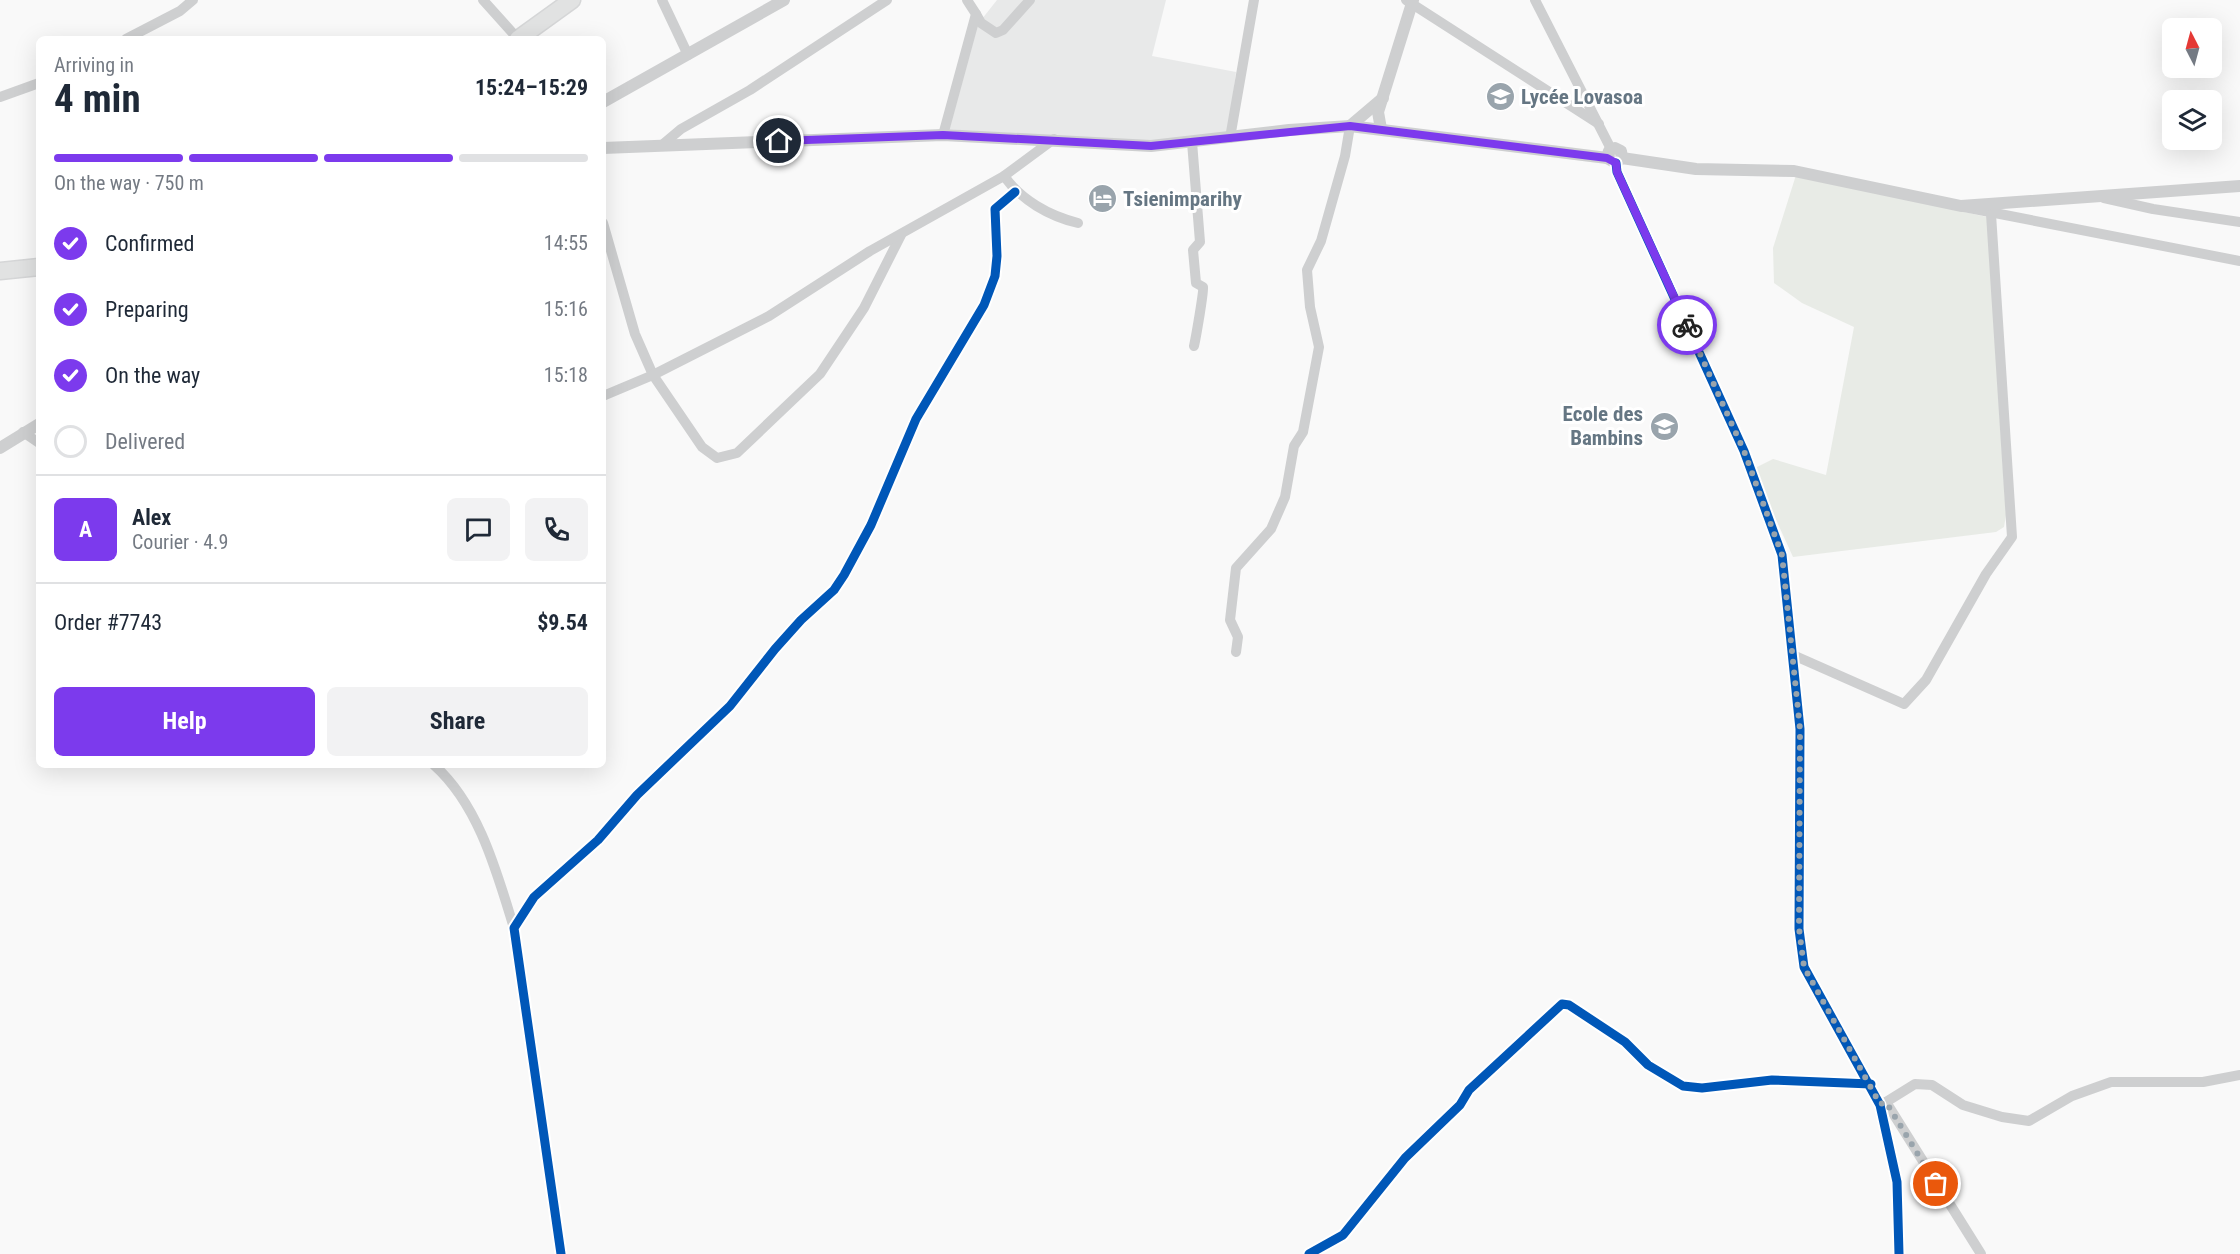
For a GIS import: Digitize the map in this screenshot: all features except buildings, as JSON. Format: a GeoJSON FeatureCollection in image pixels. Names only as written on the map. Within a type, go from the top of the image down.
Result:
{"type":"FeatureCollection","features":[{"type":"Feature","properties":{"kind":"main road"},"geometry":{"type":"LineString","coordinates":[[522,36],[572,0]]}},
{"type":"Feature","properties":{"kind":"main road"},"geometry":{"type":"LineString","coordinates":[[0,271],[36,267]]}},
{"type":"Feature","properties":{"kind":"street"},"geometry":{"type":"LineString","coordinates":[[132,36],[180,10],[193,0]]}},
{"type":"Feature","properties":{"kind":"street"},"geometry":{"type":"LineString","coordinates":[[483,0],[515,36]]}},
{"type":"Feature","properties":{"kind":"street"},"geometry":{"type":"LineString","coordinates":[[662,0],[688,55]]}},
{"type":"Feature","properties":{"kind":"street"},"geometry":{"type":"LineString","coordinates":[[606,100],[783,0]]}},
{"type":"Feature","properties":{"kind":"street"},"geometry":{"type":"LineString","coordinates":[[662,145],[681,129],[750,90],[887,0]]}},
{"type":"Feature","properties":{"kind":"street"},"geometry":{"type":"LineString","coordinates":[[967,0],[981,23],[996,33],[1003,30],[1030,0]]}},
{"type":"Feature","properties":{"kind":"street"},"geometry":{"type":"LineString","coordinates":[[1230,138],[1254,0]]}},
{"type":"Feature","properties":{"kind":"street"},"geometry":{"type":"LineString","coordinates":[[1535,0],[1614,157],[1617,172],[1744,451],[1782,555],[1800,729],[1799,928],[1804,967],[1871,1084],[1981,1254]]}},
{"type":"Feature","properties":{"kind":"street"},"geometry":{"type":"LineString","coordinates":[[1381,129],[1378,112],[1411,1],[1599,124]]}},
{"type":"Feature","properties":{"kind":"street"},"geometry":{"type":"LineString","coordinates":[[943,135],[976,14]]}},
{"type":"Feature","properties":{"kind":"street"},"geometry":{"type":"LineString","coordinates":[[0,97],[36,84]]}},
{"type":"Feature","properties":{"kind":"street"},"geometry":{"type":"LineString","coordinates":[[1236,652],[1238,637],[1230,620],[1236,568],[1272,529],[1285,497],[1294,446],[1303,432],[1319,347],[1310,307],[1306,270],[1321,241],[1345,156],[1350,126],[1384,98]]}},
{"type":"Feature","properties":{"kind":"street"},"geometry":{"type":"LineString","coordinates":[[606,148],[943,135],[1054,139],[1151,146],[1289,130],[1350,126],[1696,169],[1794,171],[1991,214],[2240,261]]}},
{"type":"Feature","properties":{"kind":"street"},"geometry":{"type":"LineString","coordinates":[[606,395],[653,375],[768,316],[831,274],[1004,176],[1054,139]]}},
{"type":"Feature","properties":{"kind":"street"},"geometry":{"type":"LineString","coordinates":[[1192,142],[1200,242],[1193,250],[1196,283],[1203,287],[1204,292],[1199,307],[1194,346]]}},
{"type":"Feature","properties":{"kind":"street"},"geometry":{"type":"LineString","coordinates":[[1004,176],[1016,192],[1058,218],[1078,223]]}},
{"type":"Feature","properties":{"kind":"street"},"geometry":{"type":"LineString","coordinates":[[1960,206],[2240,186]]}},
{"type":"Feature","properties":{"kind":"street"},"geometry":{"type":"LineString","coordinates":[[514,928],[534,897],[598,840],[637,795],[730,706],[794,627],[834,590],[871,525],[916,419],[984,305],[995,276],[997,256],[995,209],[1016,192]]}},
{"type":"Feature","properties":{"kind":"street"},"geometry":{"type":"LineString","coordinates":[[2098,196],[2153,209],[2240,222]]}},
{"type":"Feature","properties":{"kind":"street"},"geometry":{"type":"LineString","coordinates":[[1793,655],[1904,704],[1926,680],[1986,574],[2012,537],[1991,214]]}},
{"type":"Feature","properties":{"kind":"street"},"geometry":{"type":"LineString","coordinates":[[606,233],[635,334],[653,375],[702,447],[717,458],[737,453],[820,374],[864,308],[902,235]]}},
{"type":"Feature","properties":{"kind":"street"},"geometry":{"type":"LineString","coordinates":[[0,448],[36,426]]}},
{"type":"Feature","properties":{"kind":"street"},"geometry":{"type":"LineString","coordinates":[[24,432],[36,441]]}},
{"type":"Feature","properties":{"kind":"street"},"geometry":{"type":"LineString","coordinates":[[436,768],[468,809],[498,879],[514,928],[561,1254]]}},
{"type":"Feature","properties":{"kind":"street"},"geometry":{"type":"LineString","coordinates":[[1309,1254],[1343,1235],[1405,1158],[1460,1105],[1469,1089],[1562,1004],[1569,1005],[1590,1018],[1625,1042],[1648,1065],[1683,1086],[1702,1088],[1772,1080],[1871,1084]]}},
{"type":"Feature","properties":{"kind":"street"},"geometry":{"type":"LineString","coordinates":[[1883,1103],[1915,1084],[1932,1085],[1963,1105],[2002,1117],[2028,1121],[2072,1096],[2111,1082],[2203,1082],[2240,1075]]}},
{"type":"Feature","properties":{"kind":"street"},"geometry":{"type":"LineString","coordinates":[[1883,1103],[1897,1182],[1899,1254]]}},
{"type":"Feature","properties":{"kind":"shaded area"},"geometry":{"type":"Polygon","coordinates":[[[997,0],[1166,0],[1152,56],[1236,72],[1228,136],[1154,142],[944,129],[974,29],[997,0]]]}},
{"type":"Feature","properties":{"kind":"shaded area"},"geometry":{"type":"Polygon","coordinates":[[[1796,175],[1987,217],[2006,515],[2004,527],[1996,532],[1793,557],[1753,469],[1773,459],[1826,475],[1854,327],[1802,303],[1774,283],[1773,248],[1796,175]]]}},
{"type":"Feature","properties":{"kind":"cycle path"},"geometry":{"type":"LineString","coordinates":[[1616,163],[1617,172],[1744,451],[1782,555],[1800,729],[1799,929],[1804,967],[1880,1105],[1897,1182],[1899,1254]]}},
{"type":"Feature","properties":{"kind":"cycle path"},"geometry":{"type":"LineString","coordinates":[[561,1254],[514,928],[534,897],[598,840],[637,795],[730,706],[775,649],[801,620],[834,590],[871,525],[916,419],[984,305],[995,276],[997,256],[995,209],[1015,192]]}},
{"type":"Feature","properties":{"kind":"cycle path"},"geometry":{"type":"LineString","coordinates":[[1309,1254],[1343,1235],[1405,1158],[1460,1105],[1469,1090],[1562,1004],[1569,1005],[1625,1042],[1648,1065],[1683,1086],[1702,1088],[1772,1080],[1871,1084]]}},
{"type":"Feature","properties":{"kind":"way so far"},"geometry":{"type":"LineString","coordinates":[[1687,325],[1744,451],[1782,555],[1800,729],[1799,928],[1804,967],[1880,1104],[1886,1102],[1936,1184]]}},
{"type":"Feature","properties":{"kind":"place","name":"Lycée Lovasoa"},"geometry":{"type":"Point","coordinates":[1500,97]}},
{"type":"Feature","properties":{"kind":"place","name":"Tsienimparihy"},"geometry":{"type":"Point","coordinates":[1102,199]}},
{"type":"Feature","properties":{"kind":"place","name":"Ecole des Bambins"},"geometry":{"type":"Point","coordinates":[1664,426]}},
{"type":"Feature","properties":{"kind":"route"},"geometry":{"type":"LineString","coordinates":[[779,141],[943,135],[1054,139],[1151,146],[1289,130],[1350,126],[1607,158],[1612,163],[1616,163],[1617,172],[1687,325]]}}]}
